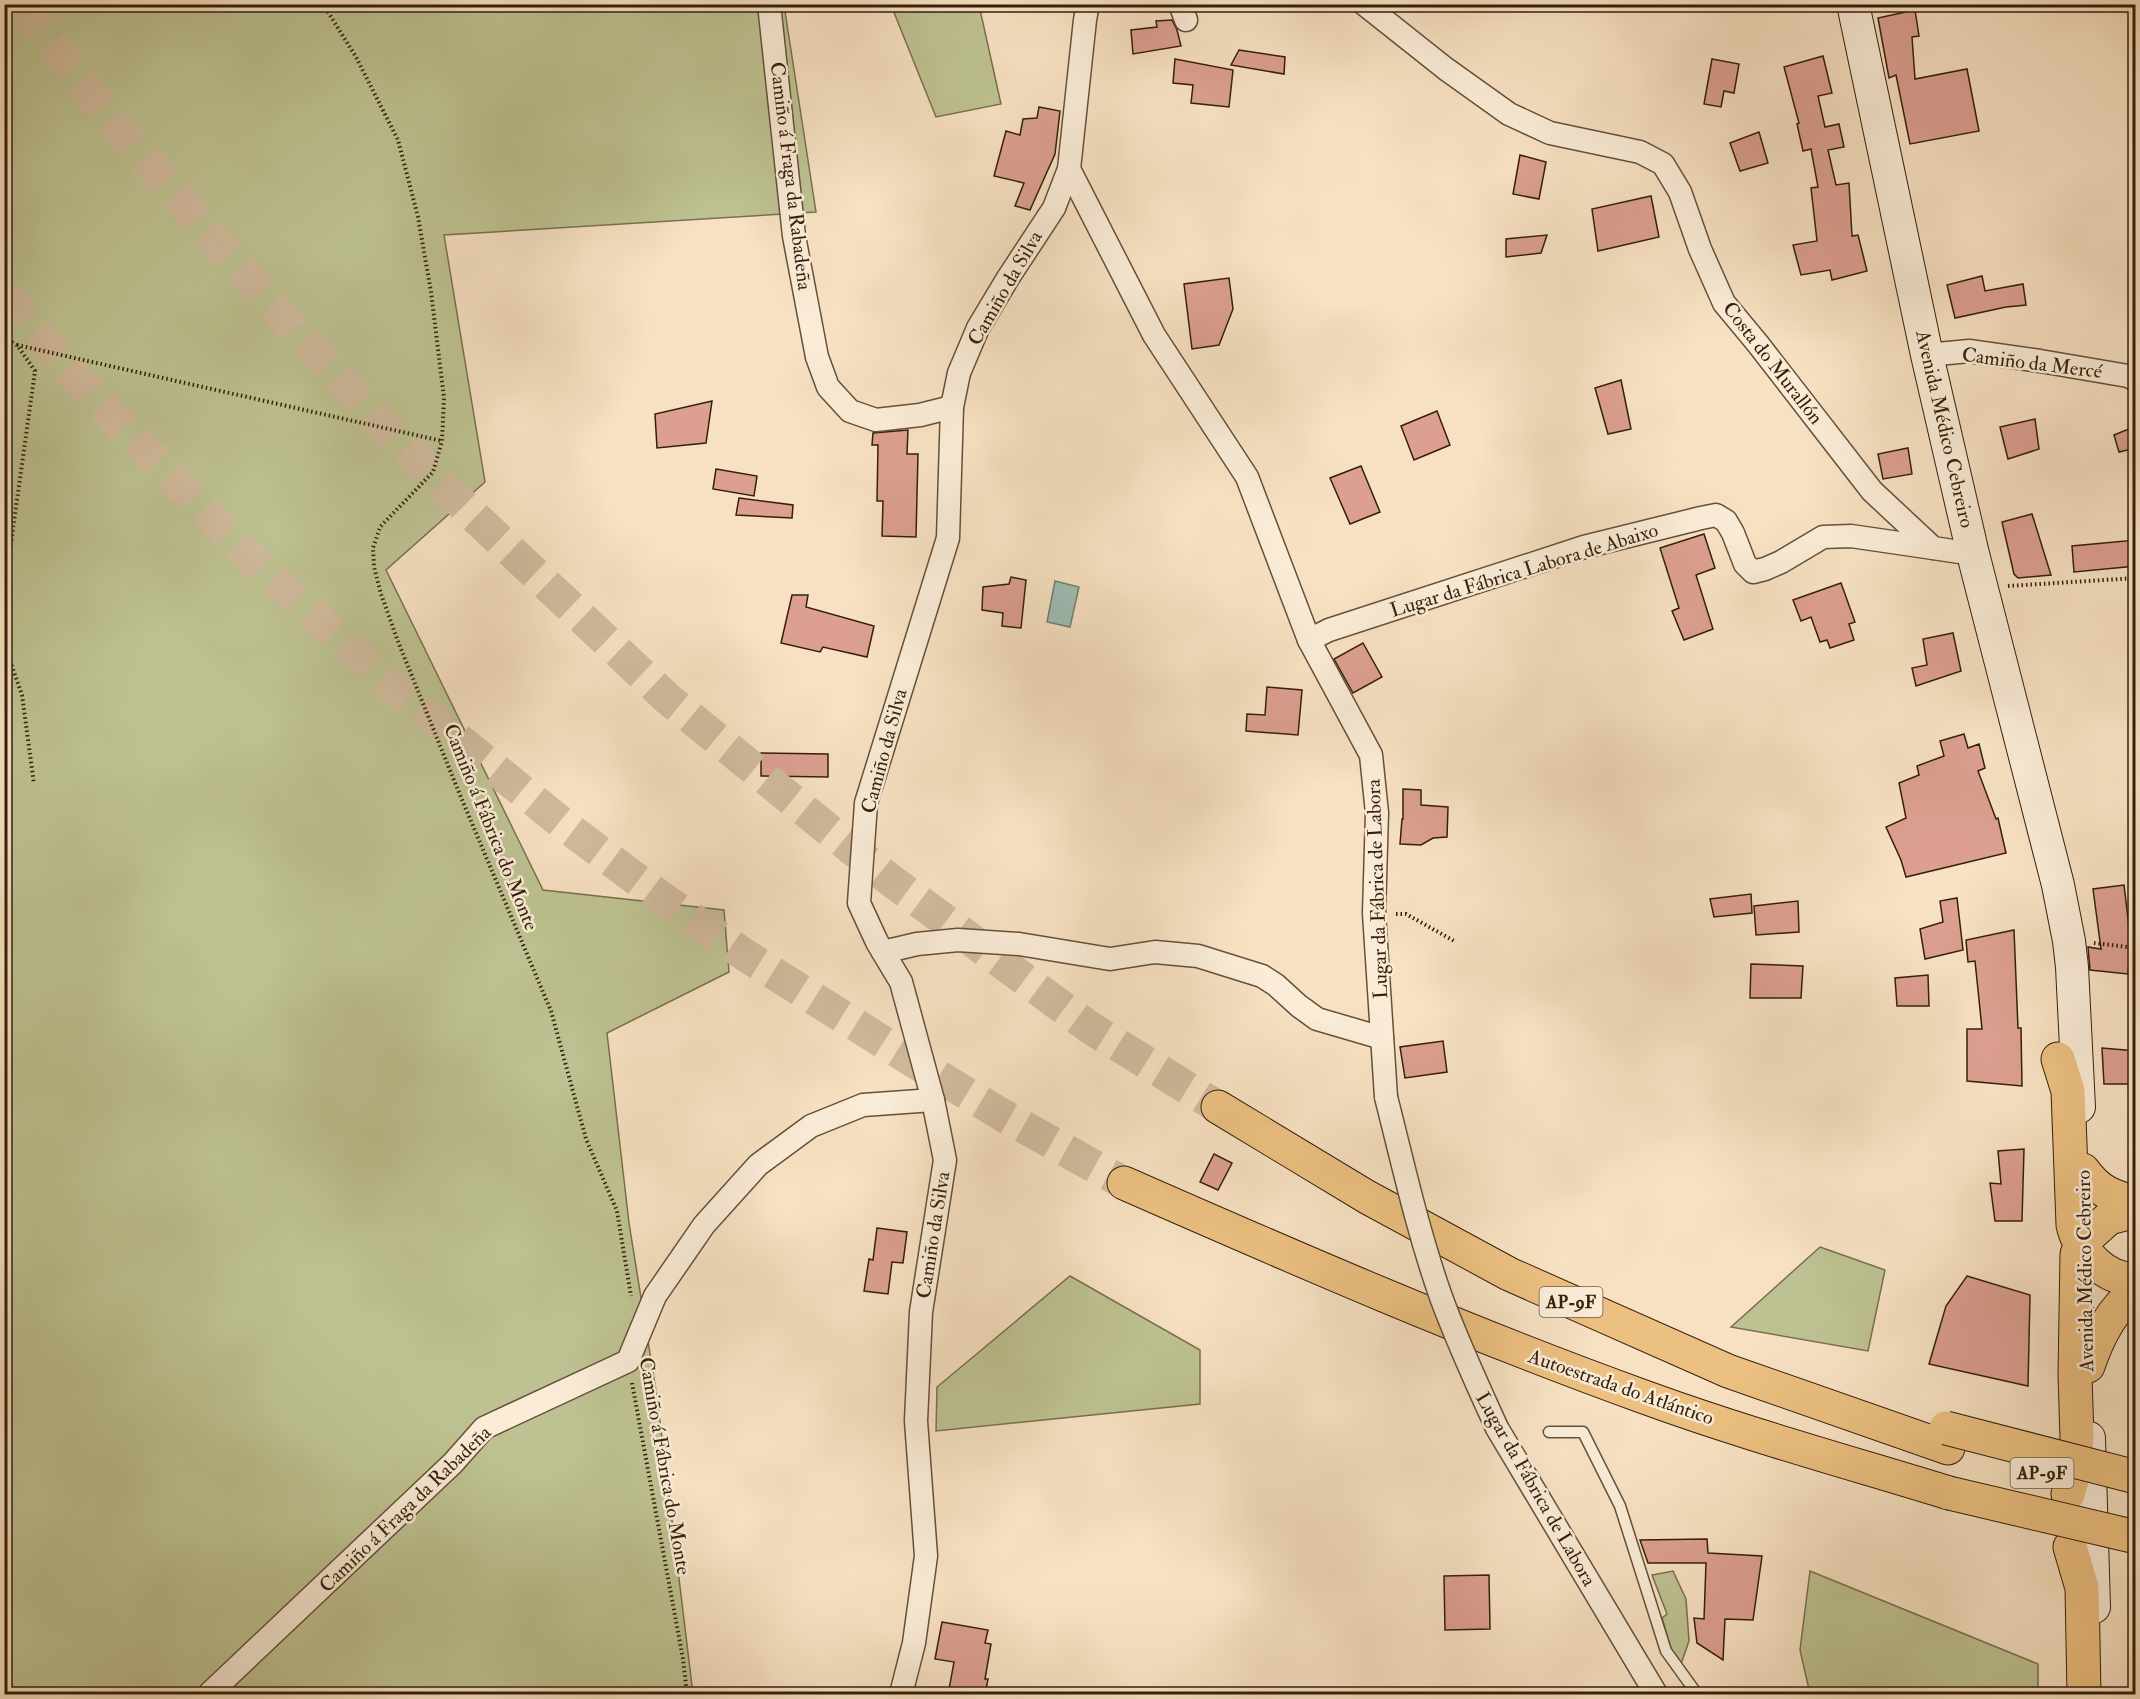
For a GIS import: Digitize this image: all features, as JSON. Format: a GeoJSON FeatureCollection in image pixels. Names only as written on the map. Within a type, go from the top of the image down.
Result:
{"type":"FeatureCollection","features":[{"type":"Feature","properties":{"kind":"highway"},"geometry":{"type":"LineString","coordinates":[[2058,1059],[2068,1091],[2073,1225],[2076,1235],[2095,1263],[2114,1275],[2136,1280]]}},
{"type":"Feature","properties":{"kind":"highway"},"geometry":{"type":"LineString","coordinates":[[1218,1107],[1366,1197],[1509,1274],[1736,1357],[1947,1438],[2136,1477]]}},
{"type":"Feature","properties":{"kind":"highway"},"geometry":{"type":"LineString","coordinates":[[2083,1170],[2095,1186],[2104,1192],[2136,1203]]}},
{"type":"Feature","properties":{"kind":"highway","name":"Autoestrada do Atlántico"},"geometry":{"type":"LineString","coordinates":[[1124,1183],[1344,1279],[1511,1348],[1650,1400],[1952,1501],[2136,1537]]}},
{"type":"Feature","properties":{"kind":"highway"},"geometry":{"type":"LineString","coordinates":[[2068,1494],[2075,1469],[2077,1438],[2075,1266],[2077,1254],[2093,1231],[2109,1218],[2136,1211]]}},
{"type":"Feature","properties":{"kind":"highway"},"geometry":{"type":"LineString","coordinates":[[2088,1366],[2105,1324],[2126,1298],[2136,1291]]}},
{"type":"Feature","properties":{"kind":"highway","name":"AP-9F"},"geometry":{"type":"LineString","coordinates":[[1947,1438],[2136,1497]]}},
{"type":"Feature","properties":{"kind":"highway"},"geometry":{"type":"LineString","coordinates":[[1952,1501],[2136,1555]]}},
{"type":"Feature","properties":{"kind":"highway"},"geometry":{"type":"LineString","coordinates":[[2070,1546],[2082,1588],[2084,1695]]}},
{"type":"Feature","properties":{"kind":"main road","name":"Avenida Médico Cebreiro"},"geometry":{"type":"LineString","coordinates":[[1853,4],[1927,355],[1973,554],[2058,885],[2069,940],[2083,1170],[2082,1246],[2088,1366],[2095,1695]]}},
{"type":"Feature","properties":{"kind":"main road","name":"Avenida Médico Cebreiro"},"geometry":{"type":"LineString","coordinates":[[2048,850],[2054,915],[2072,1695]]}},
{"type":"Feature","properties":{"kind":"street","name":"Camiño á Fraga da Rabadeña"},"geometry":{"type":"LineString","coordinates":[[770,4],[794,236],[817,357],[828,387],[850,411],[876,420],[920,416],[952,407]]}},
{"type":"Feature","properties":{"kind":"street","name":"Camiño da Silva"},"geometry":{"type":"LineString","coordinates":[[901,1695],[914,1643],[926,1556],[916,1421],[921,1312],[945,1160],[933,1100],[902,982],[883,952],[859,903],[866,803],[948,538],[952,407],[959,373],[978,328],[1054,207],[1069,169],[1088,4]]}},
{"type":"Feature","properties":{"kind":"street","name":"Costa do Murallón"},"geometry":{"type":"LineString","coordinates":[[1364,4],[1446,69],[1509,114],[1550,133],[1640,152],[1663,164],[1680,192],[1700,249],[1724,303],[1872,491],[1933,548]]}},
{"type":"Feature","properties":{"kind":"street","name":"Lugar da Fábrica de Labora"},"geometry":{"type":"LineString","coordinates":[[1069,169],[1154,335],[1246,477],[1309,640],[1371,754],[1377,813],[1374,913],[1386,1097],[1424,1246],[1465,1358],[1497,1428],[1656,1695]]}},
{"type":"Feature","properties":{"kind":"street","name":"Camiño da Mercé"},"geometry":{"type":"LineString","coordinates":[[1927,355],[1969,351],[2128,376],[2136,380]]}},
{"type":"Feature","properties":{"kind":"street","name":"Lugar da Fábrica Labora de Abaixo"},"geometry":{"type":"LineString","coordinates":[[1309,640],[1329,630],[1584,547],[1716,515],[1726,521],[1733,533],[1744,564],[1753,572],[1781,562],[1823,537],[1851,536],[1933,548]]}},
{"type":"Feature","properties":{"kind":"street"},"geometry":{"type":"LineString","coordinates":[[1933,548],[1973,554]]}},
{"type":"Feature","properties":{"kind":"street"},"geometry":{"type":"LineString","coordinates":[[883,952],[917,944],[958,940],[1018,944],[1110,959],[1155,952],[1198,956],[1262,976],[1317,1019],[1382,1038]]}},
{"type":"Feature","properties":{"kind":"street"},"geometry":{"type":"LineString","coordinates":[[628,1361],[655,1296],[704,1225],[758,1165],[811,1126],[863,1105],[933,1100]]}},
{"type":"Feature","properties":{"kind":"street","name":"Camiño á Fraga da Rabadeña"},"geometry":{"type":"LineString","coordinates":[[209,1695],[453,1463],[484,1428],[628,1361]]}},
{"type":"Feature","properties":{"kind":"lane"},"geometry":{"type":"LineString","coordinates":[[1549,1432],[1583,1432],[1620,1506],[1666,1651],[1697,1695]]}},
{"type":"Feature","properties":{"kind":"path","name":"Camiño á Fábrica do Monte"},"geometry":{"type":"LineString","coordinates":[[323,4],[356,57],[398,140],[418,217],[431,292],[444,398],[442,441],[433,472],[380,527],[374,548],[374,567],[397,639],[551,1011],[586,1139],[617,1211],[632,1298]]}},
{"type":"Feature","properties":{"kind":"path"},"geometry":{"type":"LineString","coordinates":[[4,338],[17,345],[442,441]]}},
{"type":"Feature","properties":{"kind":"path"},"geometry":{"type":"LineString","coordinates":[[4,593],[35,371],[17,345]]}},
{"type":"Feature","properties":{"kind":"path"},"geometry":{"type":"LineString","coordinates":[[1983,589],[2136,578]]}},
{"type":"Feature","properties":{"kind":"path"},"geometry":{"type":"LineString","coordinates":[[4,644],[22,695],[34,784]]}},
{"type":"Feature","properties":{"kind":"path"},"geometry":{"type":"LineString","coordinates":[[1374,913],[1406,914],[1456,942]]}},
{"type":"Feature","properties":{"kind":"path"},"geometry":{"type":"LineString","coordinates":[[2069,940],[2136,948]]}},
{"type":"Feature","properties":{"kind":"path","name":"Camiño á Fábrica do Monte"},"geometry":{"type":"LineString","coordinates":[[628,1361],[683,1659],[687,1695]]}},
{"type":"Feature","properties":{"kind":"green space"},"geometry":{"type":"Polygon","coordinates":[[[5,5],[784,5],[816,212],[444,235],[485,482],[386,570],[543,890],[724,910],[729,972],[607,1033],[629,1223],[657,1397],[693,1694],[5,1694],[5,5]]]}},
{"type":"Feature","properties":{"kind":"green space"},"geometry":{"type":"Polygon","coordinates":[[[891,5],[979,5],[1001,104],[936,117],[891,5]]]}},
{"type":"Feature","properties":{"kind":"green space"},"geometry":{"type":"Polygon","coordinates":[[[1820,1247],[1885,1270],[1868,1351],[1731,1327],[1820,1247]]]}},
{"type":"Feature","properties":{"kind":"green space"},"geometry":{"type":"Polygon","coordinates":[[[1070,1276],[1200,1350],[1200,1404],[936,1431],[937,1387],[1070,1276]]]}},
{"type":"Feature","properties":{"kind":"green space"},"geometry":{"type":"Polygon","coordinates":[[[1673,1571],[1686,1599],[1689,1641],[1681,1664],[1671,1649],[1662,1618],[1667,1614],[1652,1575],[1673,1571]]]}},
{"type":"Feature","properties":{"kind":"green space"},"geometry":{"type":"Polygon","coordinates":[[[1810,1571],[2038,1664],[2038,1694],[1810,1694],[1800,1650],[1810,1571]]]}},
{"type":"Feature","properties":{"kind":"water"},"geometry":{"type":"Polygon","coordinates":[[[1055,581],[1079,587],[1070,627],[1047,622],[1055,581]]]}},
{"type":"Feature","properties":{"kind":"building"},"geometry":{"type":"Polygon","coordinates":[[[1915,10],[1919,36],[1912,37],[1915,79],[1967,69],[1979,131],[1910,144],[1896,75],[1889,78],[1878,18],[1915,10]]]}},
{"type":"Feature","properties":{"kind":"building"},"geometry":{"type":"Polygon","coordinates":[[[1172,20],[1181,46],[1133,54],[1131,30],[1157,27],[1156,21],[1172,20]]]}},
{"type":"Feature","properties":{"kind":"building"},"geometry":{"type":"Polygon","coordinates":[[[1239,50],[1285,57],[1284,74],[1231,65],[1239,50]]]}},
{"type":"Feature","properties":{"kind":"building"},"geometry":{"type":"Polygon","coordinates":[[[1823,56],[1832,93],[1818,96],[1825,127],[1839,124],[1844,147],[1828,150],[1836,185],[1849,183],[1852,236],[1858,235],[1867,271],[1832,280],[1830,270],[1801,275],[1793,245],[1817,241],[1811,188],[1818,187],[1811,149],[1803,151],[1797,124],[1799,123],[1784,67],[1823,56]]]}},
{"type":"Feature","properties":{"kind":"building"},"geometry":{"type":"Polygon","coordinates":[[[1175,59],[1233,70],[1229,107],[1191,103],[1193,85],[1173,83],[1175,59]]]}},
{"type":"Feature","properties":{"kind":"building"},"geometry":{"type":"Polygon","coordinates":[[[1712,59],[1739,64],[1734,93],[1724,91],[1721,107],[1704,104],[1712,59]]]}},
{"type":"Feature","properties":{"kind":"building"},"geometry":{"type":"Polygon","coordinates":[[[1039,107],[1060,111],[1055,154],[1030,210],[1015,206],[1024,183],[994,176],[1006,131],[1020,135],[1023,119],[1037,118],[1039,107]]]}},
{"type":"Feature","properties":{"kind":"building"},"geometry":{"type":"Polygon","coordinates":[[[1759,132],[1768,163],[1740,171],[1730,143],[1759,132]]]}},
{"type":"Feature","properties":{"kind":"building"},"geometry":{"type":"Polygon","coordinates":[[[1520,155],[1546,162],[1539,199],[1513,194],[1520,155]]]}},
{"type":"Feature","properties":{"kind":"building"},"geometry":{"type":"Polygon","coordinates":[[[1651,196],[1659,237],[1598,251],[1592,209],[1651,196]]]}},
{"type":"Feature","properties":{"kind":"building"},"geometry":{"type":"Polygon","coordinates":[[[1547,235],[1541,253],[1506,257],[1506,239],[1547,235]]]}},
{"type":"Feature","properties":{"kind":"building"},"geometry":{"type":"Polygon","coordinates":[[[1982,276],[1985,291],[2023,284],[2026,305],[1955,318],[1947,285],[1982,276]]]}},
{"type":"Feature","properties":{"kind":"building"},"geometry":{"type":"Polygon","coordinates":[[[1229,278],[1233,309],[1219,345],[1192,349],[1184,284],[1229,278]]]}},
{"type":"Feature","properties":{"kind":"building"},"geometry":{"type":"Polygon","coordinates":[[[1621,380],[1631,429],[1608,434],[1595,388],[1621,380]]]}},
{"type":"Feature","properties":{"kind":"building"},"geometry":{"type":"Polygon","coordinates":[[[712,401],[706,443],[657,448],[655,414],[712,401]]]}},
{"type":"Feature","properties":{"kind":"building"},"geometry":{"type":"Polygon","coordinates":[[[1437,411],[1450,445],[1414,460],[1401,426],[1437,411]]]}},
{"type":"Feature","properties":{"kind":"building"},"geometry":{"type":"Polygon","coordinates":[[[2035,419],[2039,449],[2008,459],[2000,427],[2035,419]]]}},
{"type":"Feature","properties":{"kind":"building"},"geometry":{"type":"Polygon","coordinates":[[[2136,426],[2136,448],[2119,452],[2114,435],[2136,426]]]}},
{"type":"Feature","properties":{"kind":"building"},"geometry":{"type":"Polygon","coordinates":[[[908,430],[907,454],[918,454],[916,537],[882,536],[883,501],[877,501],[878,445],[872,445],[873,433],[908,430]]]}},
{"type":"Feature","properties":{"kind":"building"},"geometry":{"type":"Polygon","coordinates":[[[1908,448],[1912,474],[1883,479],[1878,454],[1908,448]]]}},
{"type":"Feature","properties":{"kind":"building"},"geometry":{"type":"Polygon","coordinates":[[[1361,466],[1380,512],[1350,524],[1330,478],[1361,466]]]}},
{"type":"Feature","properties":{"kind":"building"},"geometry":{"type":"Polygon","coordinates":[[[716,469],[757,476],[754,496],[713,489],[716,469]]]}},
{"type":"Feature","properties":{"kind":"building"},"geometry":{"type":"Polygon","coordinates":[[[739,498],[793,505],[792,518],[736,515],[739,498]]]}},
{"type":"Feature","properties":{"kind":"building"},"geometry":{"type":"Polygon","coordinates":[[[2032,514],[2051,575],[2018,578],[2014,574],[2002,522],[2032,514]]]}},
{"type":"Feature","properties":{"kind":"building"},"geometry":{"type":"Polygon","coordinates":[[[1704,534],[1715,568],[1696,575],[1713,629],[1684,640],[1672,611],[1679,608],[1660,548],[1704,534]]]}},
{"type":"Feature","properties":{"kind":"building"},"geometry":{"type":"Polygon","coordinates":[[[2136,540],[2136,566],[2074,572],[2072,546],[2136,540]]]}},
{"type":"Feature","properties":{"kind":"building"},"geometry":{"type":"Polygon","coordinates":[[[1011,577],[1026,580],[1021,628],[1002,626],[1003,613],[982,610],[983,587],[1009,584],[1011,577]]]}},
{"type":"Feature","properties":{"kind":"building"},"geometry":{"type":"Polygon","coordinates":[[[1841,583],[1855,622],[1849,624],[1854,640],[1830,648],[1827,640],[1820,642],[1811,617],[1801,621],[1793,600],[1841,583]]]}},
{"type":"Feature","properties":{"kind":"building"},"geometry":{"type":"Polygon","coordinates":[[[792,595],[808,595],[806,607],[874,626],[867,657],[823,647],[820,652],[781,643],[792,595]]]}},
{"type":"Feature","properties":{"kind":"building"},"geometry":{"type":"Polygon","coordinates":[[[1953,633],[1961,671],[1916,686],[1912,668],[1927,665],[1923,639],[1953,633]]]}},
{"type":"Feature","properties":{"kind":"building"},"geometry":{"type":"Polygon","coordinates":[[[1363,643],[1382,677],[1353,693],[1334,659],[1363,643]]]}},
{"type":"Feature","properties":{"kind":"building"},"geometry":{"type":"Polygon","coordinates":[[[1267,687],[1302,690],[1298,735],[1246,731],[1247,714],[1265,715],[1267,687]]]}},
{"type":"Feature","properties":{"kind":"building"},"geometry":{"type":"Polygon","coordinates":[[[1964,734],[1968,748],[1979,744],[1985,768],[1978,771],[1996,819],[1998,818],[2006,853],[1906,877],[1886,827],[1906,818],[1899,783],[1919,775],[1917,766],[1944,756],[1940,741],[1964,734]]]}},
{"type":"Feature","properties":{"kind":"building"},"geometry":{"type":"Polygon","coordinates":[[[761,753],[828,754],[828,777],[761,776],[761,753]]]}},
{"type":"Feature","properties":{"kind":"building"},"geometry":{"type":"Polygon","coordinates":[[[1403,789],[1421,790],[1421,805],[1448,807],[1447,837],[1433,838],[1421,845],[1400,844],[1403,789]]]}},
{"type":"Feature","properties":{"kind":"building"},"geometry":{"type":"Polygon","coordinates":[[[2124,885],[2131,944],[2128,974],[2090,970],[2088,947],[2101,949],[2093,889],[2124,885]]]}},
{"type":"Feature","properties":{"kind":"building"},"geometry":{"type":"Polygon","coordinates":[[[1751,894],[1752,913],[1714,917],[1710,899],[1751,894]]]}},
{"type":"Feature","properties":{"kind":"building"},"geometry":{"type":"Polygon","coordinates":[[[1957,898],[1963,950],[1925,959],[1920,929],[1943,922],[1940,901],[1957,898]]]}},
{"type":"Feature","properties":{"kind":"building"},"geometry":{"type":"Polygon","coordinates":[[[1798,901],[1799,932],[1756,935],[1754,906],[1798,901]]]}},
{"type":"Feature","properties":{"kind":"building"},"geometry":{"type":"Polygon","coordinates":[[[2014,930],[2018,1028],[2021,1028],[2022,1086],[1967,1081],[1967,1029],[1982,1029],[1975,961],[1968,962],[1966,940],[2014,930]]]}},
{"type":"Feature","properties":{"kind":"building"},"geometry":{"type":"Polygon","coordinates":[[[1751,964],[1803,966],[1801,998],[1750,998],[1751,964]]]}},
{"type":"Feature","properties":{"kind":"building"},"geometry":{"type":"Polygon","coordinates":[[[1928,975],[1929,1006],[1897,1006],[1895,978],[1928,975]]]}},
{"type":"Feature","properties":{"kind":"building"},"geometry":{"type":"Polygon","coordinates":[[[1443,1041],[1447,1072],[1405,1078],[1400,1047],[1443,1041]]]}},
{"type":"Feature","properties":{"kind":"building"},"geometry":{"type":"Polygon","coordinates":[[[2102,1048],[2136,1051],[2136,1084],[2104,1084],[2102,1048]]]}},
{"type":"Feature","properties":{"kind":"building"},"geometry":{"type":"Polygon","coordinates":[[[2024,1149],[2022,1221],[1995,1221],[1990,1183],[2001,1184],[1998,1151],[2024,1149]]]}},
{"type":"Feature","properties":{"kind":"building"},"geometry":{"type":"Polygon","coordinates":[[[1214,1154],[1232,1163],[1218,1190],[1200,1182],[1214,1154]]]}},
{"type":"Feature","properties":{"kind":"building"},"geometry":{"type":"Polygon","coordinates":[[[877,1228],[907,1232],[903,1263],[892,1262],[888,1294],[864,1291],[869,1259],[873,1260],[877,1228]]]}},
{"type":"Feature","properties":{"kind":"building"},"geometry":{"type":"Polygon","coordinates":[[[1967,1276],[2030,1295],[2028,1386],[1929,1364],[1946,1306],[1967,1276]]]}},
{"type":"Feature","properties":{"kind":"building"},"geometry":{"type":"Polygon","coordinates":[[[1707,1539],[1708,1553],[1762,1556],[1753,1620],[1725,1619],[1723,1660],[1697,1643],[1694,1618],[1704,1619],[1706,1563],[1648,1563],[1640,1540],[1707,1539]]]}},
{"type":"Feature","properties":{"kind":"building"},"geometry":{"type":"Polygon","coordinates":[[[1489,1575],[1490,1629],[1445,1630],[1444,1576],[1489,1575]]]}},
{"type":"Feature","properties":{"kind":"building"},"geometry":{"type":"Polygon","coordinates":[[[942,1622],[988,1630],[985,1643],[991,1644],[985,1679],[988,1679],[985,1695],[948,1695],[954,1662],[935,1659],[942,1622]]]}},
{"type":"Feature","properties":{"kind":"tunnel"},"geometry":{"type":"LineString","coordinates":[[21,4],[121,132],[289,324],[377,419],[475,517],[668,699],[889,879],[1089,1027],[1218,1107]]}},
{"type":"Feature","properties":{"kind":"tunnel"},"geometry":{"type":"LineString","coordinates":[[4,294],[91,395],[242,550],[391,685],[568,828],[659,896],[748,957],[1004,1116],[1124,1183]]}}]}
